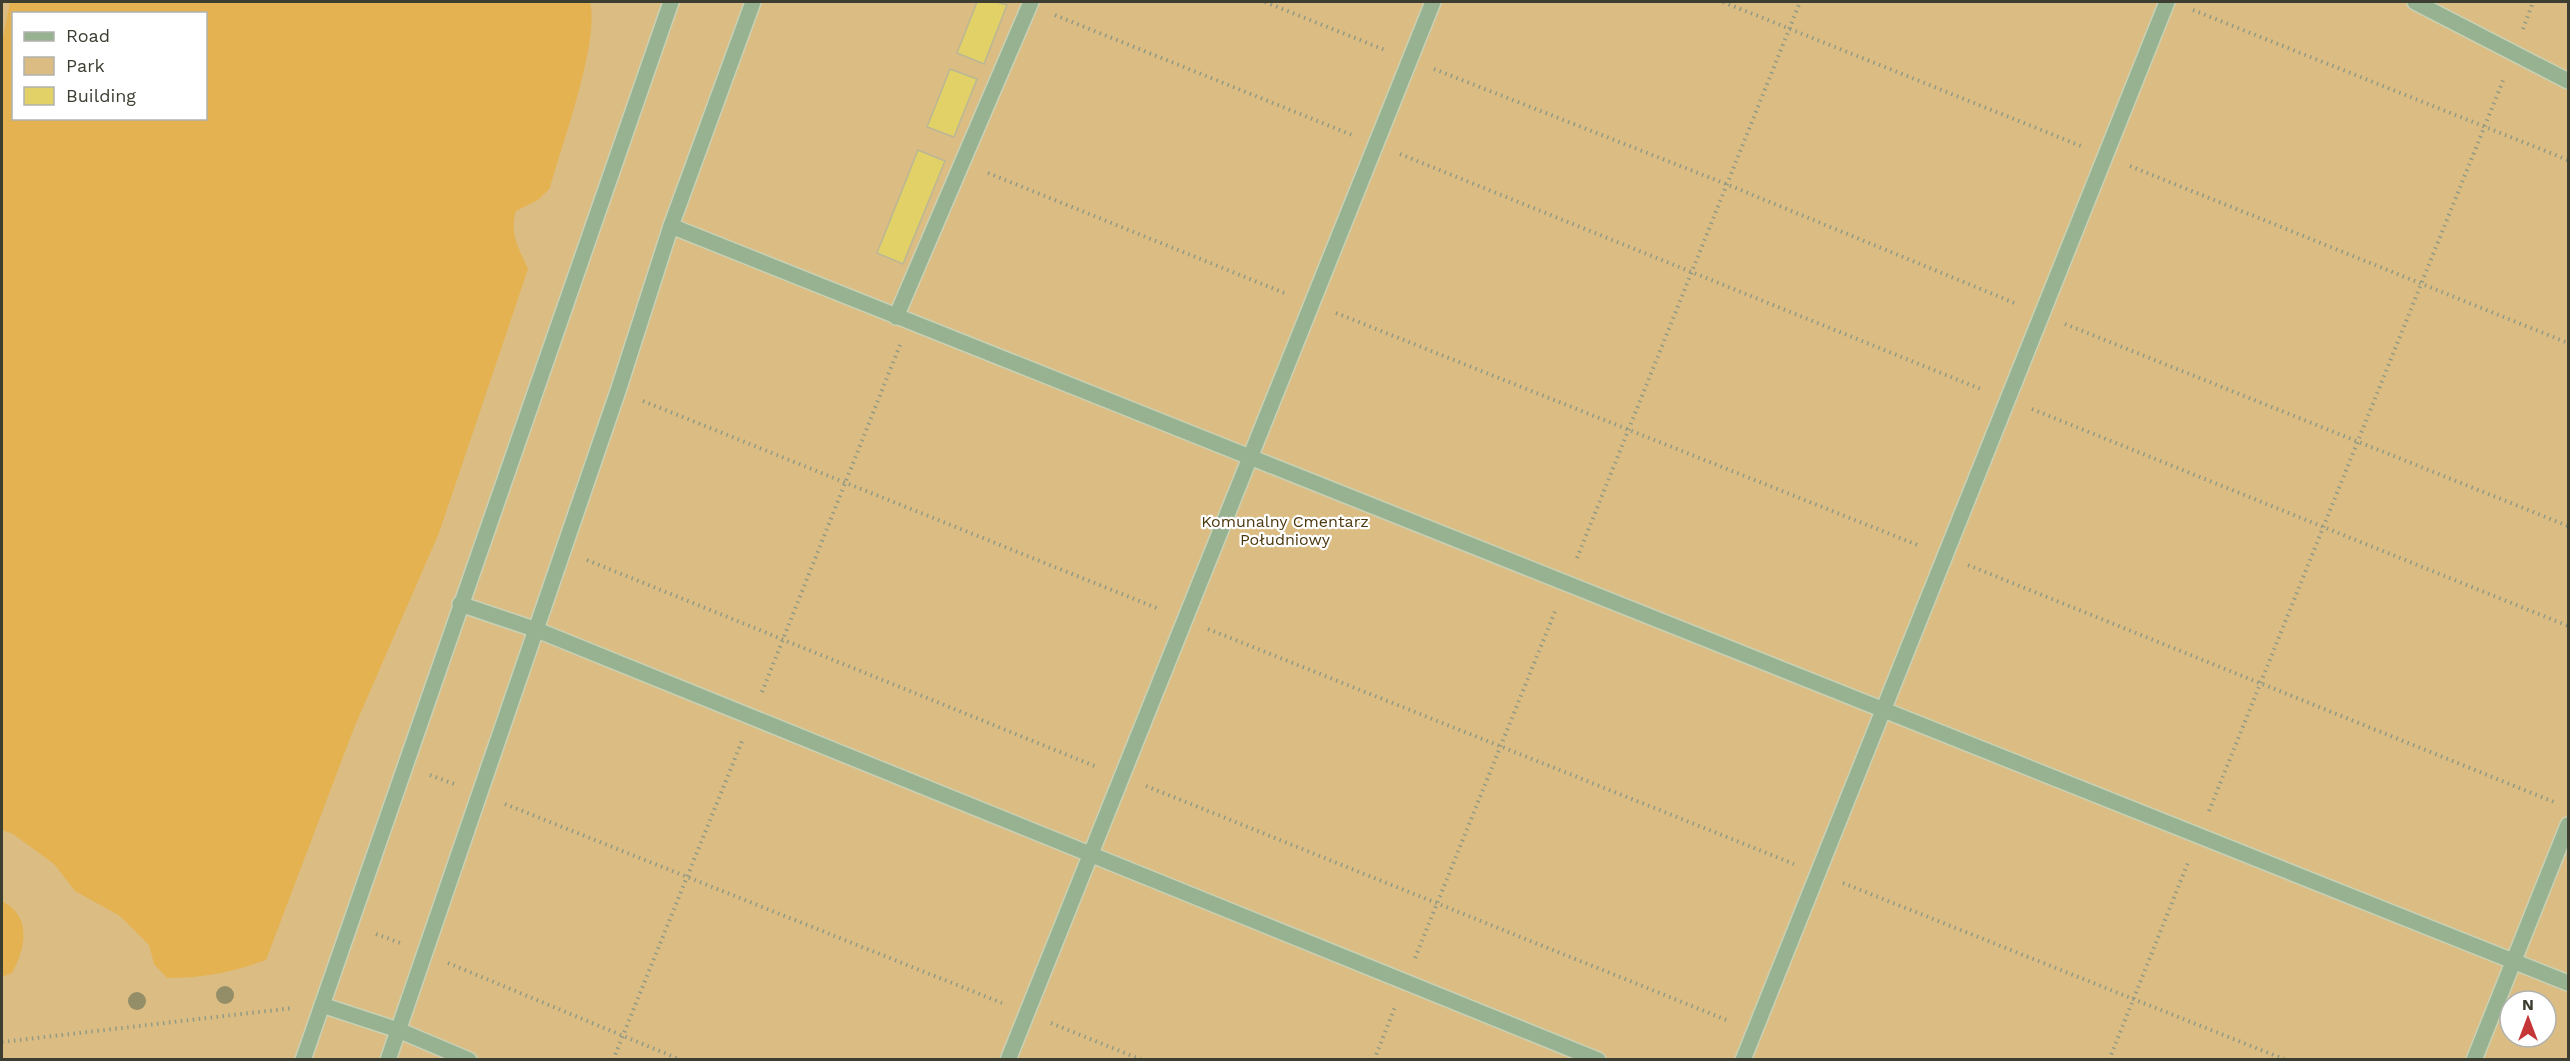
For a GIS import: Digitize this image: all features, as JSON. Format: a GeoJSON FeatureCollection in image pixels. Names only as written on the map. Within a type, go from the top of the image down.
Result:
{"type":"FeatureCollection","features":[{"type":"Feature","properties":{"kind":"street"},"geometry":{"type":"LineString","coordinates":[[303,1059],[671,2]]}},
{"type":"Feature","properties":{"kind":"street"},"geometry":{"type":"LineString","coordinates":[[388,1059],[564,551],[671,226],[753,2]]}},
{"type":"Feature","properties":{"kind":"street"},"geometry":{"type":"LineString","coordinates":[[1008,1059],[1433,2]]}},
{"type":"Feature","properties":{"kind":"street"},"geometry":{"type":"LineString","coordinates":[[1743,1059],[1881,710],[2167,2]]}},
{"type":"Feature","properties":{"kind":"street"},"geometry":{"type":"LineString","coordinates":[[2415,2],[2568,81]]}},
{"type":"Feature","properties":{"kind":"street"},"geometry":{"type":"LineString","coordinates":[[896,317],[1030,3]]}},
{"type":"Feature","properties":{"kind":"street"},"geometry":{"type":"LineString","coordinates":[[671,226],[2568,983]]}},
{"type":"Feature","properties":{"kind":"street"},"geometry":{"type":"LineString","coordinates":[[460,604],[537,630],[1598,1059]]}},
{"type":"Feature","properties":{"kind":"street"},"geometry":{"type":"LineString","coordinates":[[2474,1059],[2568,825]]}},
{"type":"Feature","properties":{"kind":"street"},"geometry":{"type":"LineString","coordinates":[[322,1005],[398,1030],[469,1059]]}},
{"type":"Feature","properties":{"kind":"path"},"geometry":{"type":"LineString","coordinates":[[1265,2],[1726,184],[2041,314],[2568,526]]}},
{"type":"Feature","properties":{"kind":"path"},"geometry":{"type":"LineString","coordinates":[[1723,2],[2568,343]]}},
{"type":"Feature","properties":{"kind":"path"},"geometry":{"type":"LineString","coordinates":[[1374,1059],[1800,2]]}},
{"type":"Feature","properties":{"kind":"path"},"geometry":{"type":"LineString","coordinates":[[2109,1059],[2533,2]]}},
{"type":"Feature","properties":{"kind":"path"},"geometry":{"type":"LineString","coordinates":[[1030,3],[2568,626]]}},
{"type":"Feature","properties":{"kind":"path"},"geometry":{"type":"LineString","coordinates":[[2183,6],[2568,160]]}},
{"type":"Feature","properties":{"kind":"path"},"geometry":{"type":"LineString","coordinates":[[962,162],[1944,555],[2558,804]]}},
{"type":"Feature","properties":{"kind":"path"},"geometry":{"type":"LineString","coordinates":[[618,391],[1816,873],[2286,1059]]}},
{"type":"Feature","properties":{"kind":"path"},"geometry":{"type":"LineString","coordinates":[[564,551],[1755,1031]]}},
{"type":"Feature","properties":{"kind":"path"},"geometry":{"type":"LineString","coordinates":[[404,766],[480,793],[1142,1059]]}},
{"type":"Feature","properties":{"kind":"path"},"geometry":{"type":"LineString","coordinates":[[350,924],[681,1059]]}},
{"type":"Feature","properties":{"kind":"path"},"geometry":{"type":"LineString","coordinates":[[2,1042],[322,1005]]}},
{"type":"Feature","properties":{"kind":"green space","name":"Komunalny Cmentarz Południowy"},"geometry":{"type":"Polygon","coordinates":[[[2,2],[2568,2],[2568,1059],[2,1060],[2,2]]]}},
{"type":"Feature","properties":{"kind":"shaded area"},"geometry":{"type":"Polygon","coordinates":[[[10,2],[590,2],[592,19],[585,66],[550,188],[538,200],[516,211],[514,234],[528,269],[439,533],[354,728],[266,960],[229,971],[193,977],[167,978],[154,964],[149,945],[120,916],[75,891],[54,864],[13,834],[2,830],[2,42],[10,2]]]}},
{"type":"Feature","properties":{"kind":"shaded area"},"geometry":{"type":"Polygon","coordinates":[[[2,901],[18,915],[24,933],[21,953],[12,973],[2,977],[2,901]]]}},
{"type":"Feature","properties":{"kind":"building"},"geometry":{"type":"Polygon","coordinates":[[[977,2],[997,2],[1007,5],[984,64],[957,53],[977,2]]]}},
{"type":"Feature","properties":{"kind":"building"},"geometry":{"type":"Polygon","coordinates":[[[950,69],[977,79],[954,137],[927,127],[950,69]]]}},
{"type":"Feature","properties":{"kind":"building"},"geometry":{"type":"Polygon","coordinates":[[[918,150],[945,161],[903,264],[877,253],[918,150]]]}}]}
